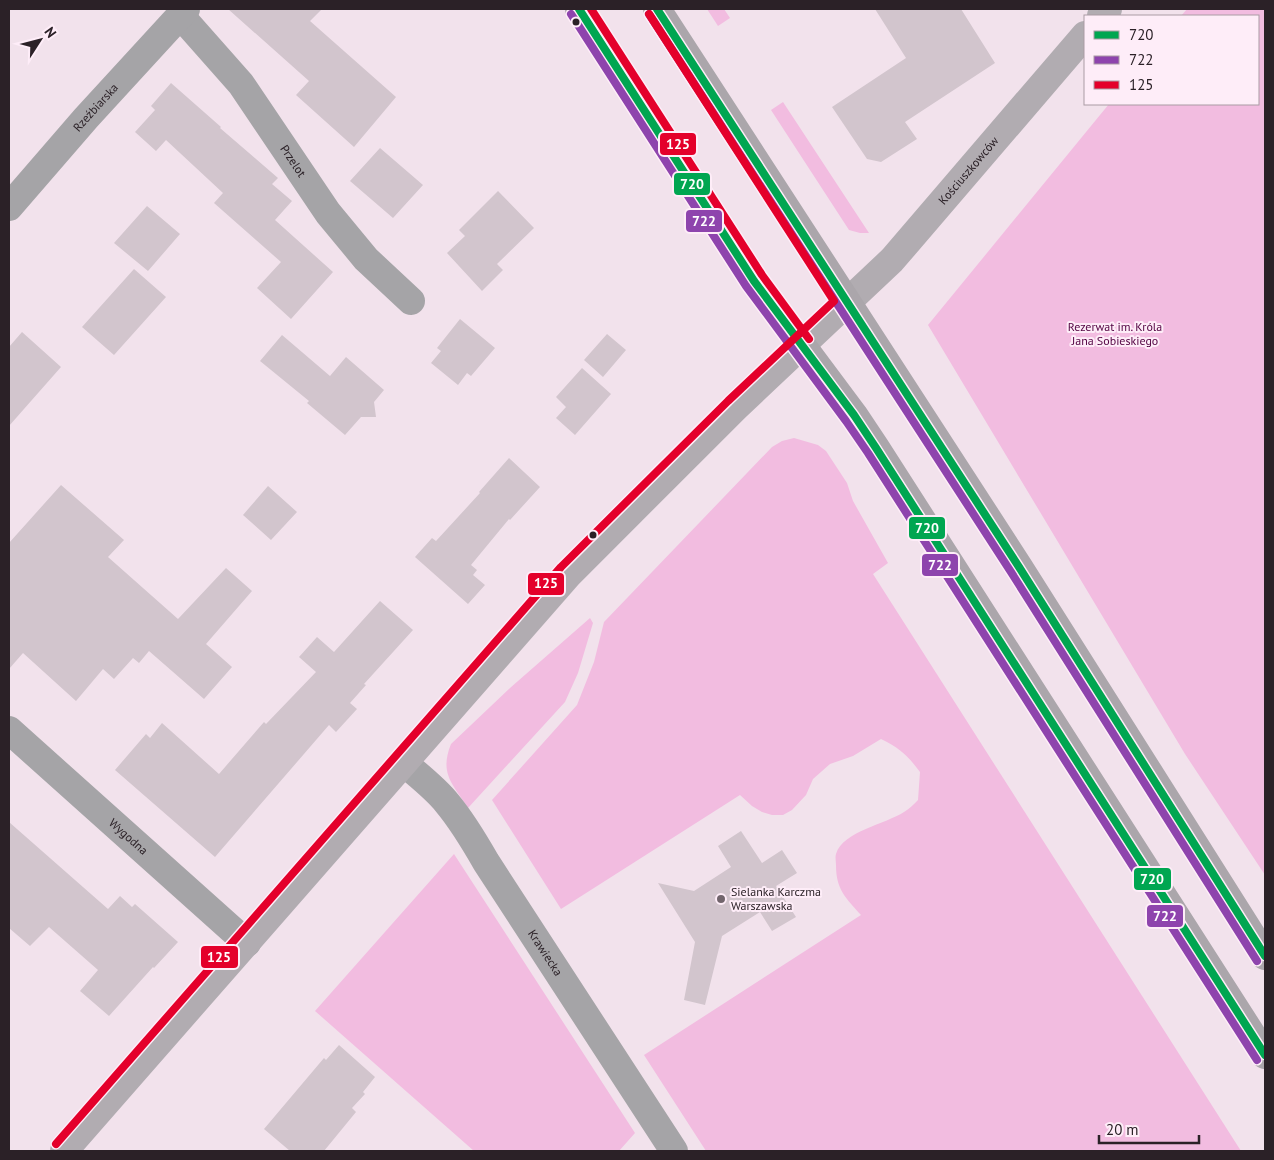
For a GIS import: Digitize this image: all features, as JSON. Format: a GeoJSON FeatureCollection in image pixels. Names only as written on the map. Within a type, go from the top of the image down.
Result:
{"type":"FeatureCollection","features":[{"type":"Feature","properties":{"kind":"main road"},"geometry":{"type":"LineString","coordinates":[[579,9],[754,281],[854,415],[876,448],[1265,1055]]}},
{"type":"Feature","properties":{"kind":"main road"},"geometry":{"type":"LineString","coordinates":[[657,9],[1019,567],[1265,956]]}},
{"type":"Feature","properties":{"kind":"street","name":"Rzeźbiarska"},"geometry":{"type":"LineString","coordinates":[[9,206],[183,12]]}},
{"type":"Feature","properties":{"kind":"street","name":"Przelot"},"geometry":{"type":"LineString","coordinates":[[183,12],[241,84],[328,213],[366,259],[411,301]]}},
{"type":"Feature","properties":{"kind":"street","name":"Kościuszkowców"},"geometry":{"type":"LineString","coordinates":[[64,1151],[569,574],[735,408],[892,260],[1084,36]]}},
{"type":"Feature","properties":{"kind":"street","name":"Wygodna"},"geometry":{"type":"LineString","coordinates":[[9,730],[247,943]]}},
{"type":"Feature","properties":{"kind":"street","name":"Krawiecka"},"geometry":{"type":"LineString","coordinates":[[404,763],[431,786],[464,826],[674,1151]]}},
{"type":"Feature","properties":{"kind":"green space"},"geometry":{"type":"Polygon","coordinates":[[[707,9],[724,9],[730,18],[718,26],[707,9]]]}},
{"type":"Feature","properties":{"kind":"green space","name":"Rezerwat im. Króla Jana Sobieskiego"},"geometry":{"type":"Polygon","coordinates":[[[1187,9],[1265,9],[1265,875],[1185,754],[928,325],[1108,105],[1259,105],[1259,15],[1182,15],[1187,9]]]}},
{"type":"Feature","properties":{"kind":"green space"},"geometry":{"type":"Polygon","coordinates":[[[783,102],[869,233],[849,230],[771,110],[783,102]]]}},
{"type":"Feature","properties":{"kind":"green space"},"geometry":{"type":"Polygon","coordinates":[[[794,438],[818,445],[826,451],[847,483],[853,501],[888,563],[873,574],[1241,1151],[706,1151],[644,1055],[861,915],[846,898],[840,887],[836,874],[836,854],[840,846],[847,839],[906,811],[915,803],[918,800],[920,772],[903,753],[881,739],[853,756],[830,764],[813,779],[806,795],[792,810],[783,815],[772,815],[762,812],[740,795],[561,909],[492,800],[577,705],[594,662],[604,622],[772,447],[782,441],[794,438]]]}},
{"type":"Feature","properties":{"kind":"green space"},"geometry":{"type":"Polygon","coordinates":[[[590,618],[593,623],[578,673],[565,702],[468,808],[449,778],[447,771],[446,763],[451,744],[510,688],[590,618]]]}},
{"type":"Feature","properties":{"kind":"green space"},"geometry":{"type":"Polygon","coordinates":[[[454,854],[635,1133],[619,1151],[474,1151],[315,1011],[454,854]]]}},
{"type":"Feature","properties":{"kind":"building"},"geometry":{"type":"Polygon","coordinates":[[[228,9],[322,9],[310,21],[396,97],[354,147],[296,95],[309,81],[228,9]]]}},
{"type":"Feature","properties":{"kind":"building"},"geometry":{"type":"Polygon","coordinates":[[[875,9],[961,9],[995,63],[905,122],[917,139],[881,162],[867,159],[832,107],[906,58],[875,9]]]}},
{"type":"Feature","properties":{"kind":"building"},"geometry":{"type":"Polygon","coordinates":[[[171,83],[278,178],[272,184],[292,201],[275,220],[333,272],[291,319],[257,288],[281,262],[214,203],[223,193],[166,140],[156,151],[135,132],[155,110],[151,106],[171,83]]]}},
{"type":"Feature","properties":{"kind":"building"},"geometry":{"type":"Polygon","coordinates":[[[380,148],[423,185],[393,218],[350,181],[380,148]]]}},
{"type":"Feature","properties":{"kind":"building"},"geometry":{"type":"Polygon","coordinates":[[[498,191],[534,228],[497,264],[503,270],[482,291],[447,253],[465,236],[459,230],[498,191]]]}},
{"type":"Feature","properties":{"kind":"building"},"geometry":{"type":"Polygon","coordinates":[[[147,206],[180,234],[148,271],[114,243],[147,206]]]}},
{"type":"Feature","properties":{"kind":"building"},"geometry":{"type":"Polygon","coordinates":[[[134,269],[166,297],[114,355],[82,327],[134,269]]]}},
{"type":"Feature","properties":{"kind":"building"},"geometry":{"type":"Polygon","coordinates":[[[460,319],[495,348],[471,376],[467,373],[458,385],[431,363],[441,351],[437,348],[460,319]]]}},
{"type":"Feature","properties":{"kind":"building"},"geometry":{"type":"Polygon","coordinates":[[[22,332],[61,367],[9,426],[9,347],[22,332]]]}},
{"type":"Feature","properties":{"kind":"building"},"geometry":{"type":"Polygon","coordinates":[[[607,334],[626,350],[603,377],[584,360],[607,334]]]}},
{"type":"Feature","properties":{"kind":"building"},"geometry":{"type":"Polygon","coordinates":[[[282,335],[330,376],[346,357],[384,390],[374,402],[376,417],[361,417],[345,435],[307,403],[309,401],[260,361],[282,335]]]}},
{"type":"Feature","properties":{"kind":"building"},"geometry":{"type":"Polygon","coordinates":[[[582,368],[611,394],[575,435],[556,418],[566,407],[556,397],[582,368]]]}},
{"type":"Feature","properties":{"kind":"building"},"geometry":{"type":"Polygon","coordinates":[[[509,458],[540,487],[509,519],[471,565],[477,570],[473,575],[485,585],[468,604],[415,557],[432,538],[436,541],[509,458]]]}},
{"type":"Feature","properties":{"kind":"building"},"geometry":{"type":"Polygon","coordinates":[[[61,485],[124,540],[108,557],[178,619],[226,568],[252,591],[206,644],[232,667],[204,699],[149,651],[139,663],[133,658],[114,679],[103,669],[76,701],[23,653],[9,669],[9,543],[61,485]]]}},
{"type":"Feature","properties":{"kind":"building"},"geometry":{"type":"Polygon","coordinates":[[[268,486],[297,512],[271,540],[243,515],[268,486]]]}},
{"type":"Feature","properties":{"kind":"building"},"geometry":{"type":"Polygon","coordinates":[[[380,601],[413,630],[364,684],[366,685],[350,703],[357,709],[336,732],[329,725],[215,857],[115,770],[146,734],[150,738],[162,723],[219,774],[264,722],[266,724],[316,672],[299,657],[317,637],[334,652],[380,601]]]}},
{"type":"Feature","properties":{"kind":"building"},"geometry":{"type":"Polygon","coordinates":[[[9,822],[108,909],[120,896],[132,907],[135,904],[178,942],[109,1016],[80,991],[98,970],[49,927],[30,946],[9,928],[9,822]]]}},
{"type":"Feature","properties":{"kind":"building"},"geometry":{"type":"Polygon","coordinates":[[[741,831],[762,863],[782,850],[797,873],[776,886],[796,917],[772,931],[760,912],[722,936],[705,1005],[684,1000],[695,942],[658,883],[694,891],[731,867],[718,846],[741,831]]]}},
{"type":"Feature","properties":{"kind":"building"},"geometry":{"type":"Polygon","coordinates":[[[339,1045],[375,1077],[363,1092],[365,1094],[352,1108],[356,1112],[324,1151],[290,1151],[264,1129],[324,1058],[326,1060],[339,1045]]]}},
{"type":"Feature","properties":{"kind":"transit line","name":"720"},"geometry":{"type":"LineString","coordinates":[[579,9],[754,281],[854,415],[876,448],[1265,1055]]}},
{"type":"Feature","properties":{"kind":"transit line","name":"125"},"geometry":{"type":"LineString","coordinates":[[591,9],[762,275],[809,339]]}},
{"type":"Feature","properties":{"kind":"transit line","name":"720"},"geometry":{"type":"LineString","coordinates":[[657,9],[1019,567],[1265,956]]}},
{"type":"Feature","properties":{"kind":"transit line","name":"722"},"geometry":{"type":"LineString","coordinates":[[571,14],[746,286],[868,453],[1257,1060]]}},
{"type":"Feature","properties":{"kind":"transit line","name":"722"},"geometry":{"type":"LineString","coordinates":[[649,14],[1011,572],[1257,961]]}},
{"type":"Feature","properties":{"kind":"transit line","name":"125"},"geometry":{"type":"LineString","coordinates":[[56,1144],[561,567],[728,401],[834,301],[649,14]]}},
{"type":"Feature","properties":{"kind":"place","name":"Sielanka Karczma Warszawska"},"geometry":{"type":"Point","coordinates":[721,899]}}]}
